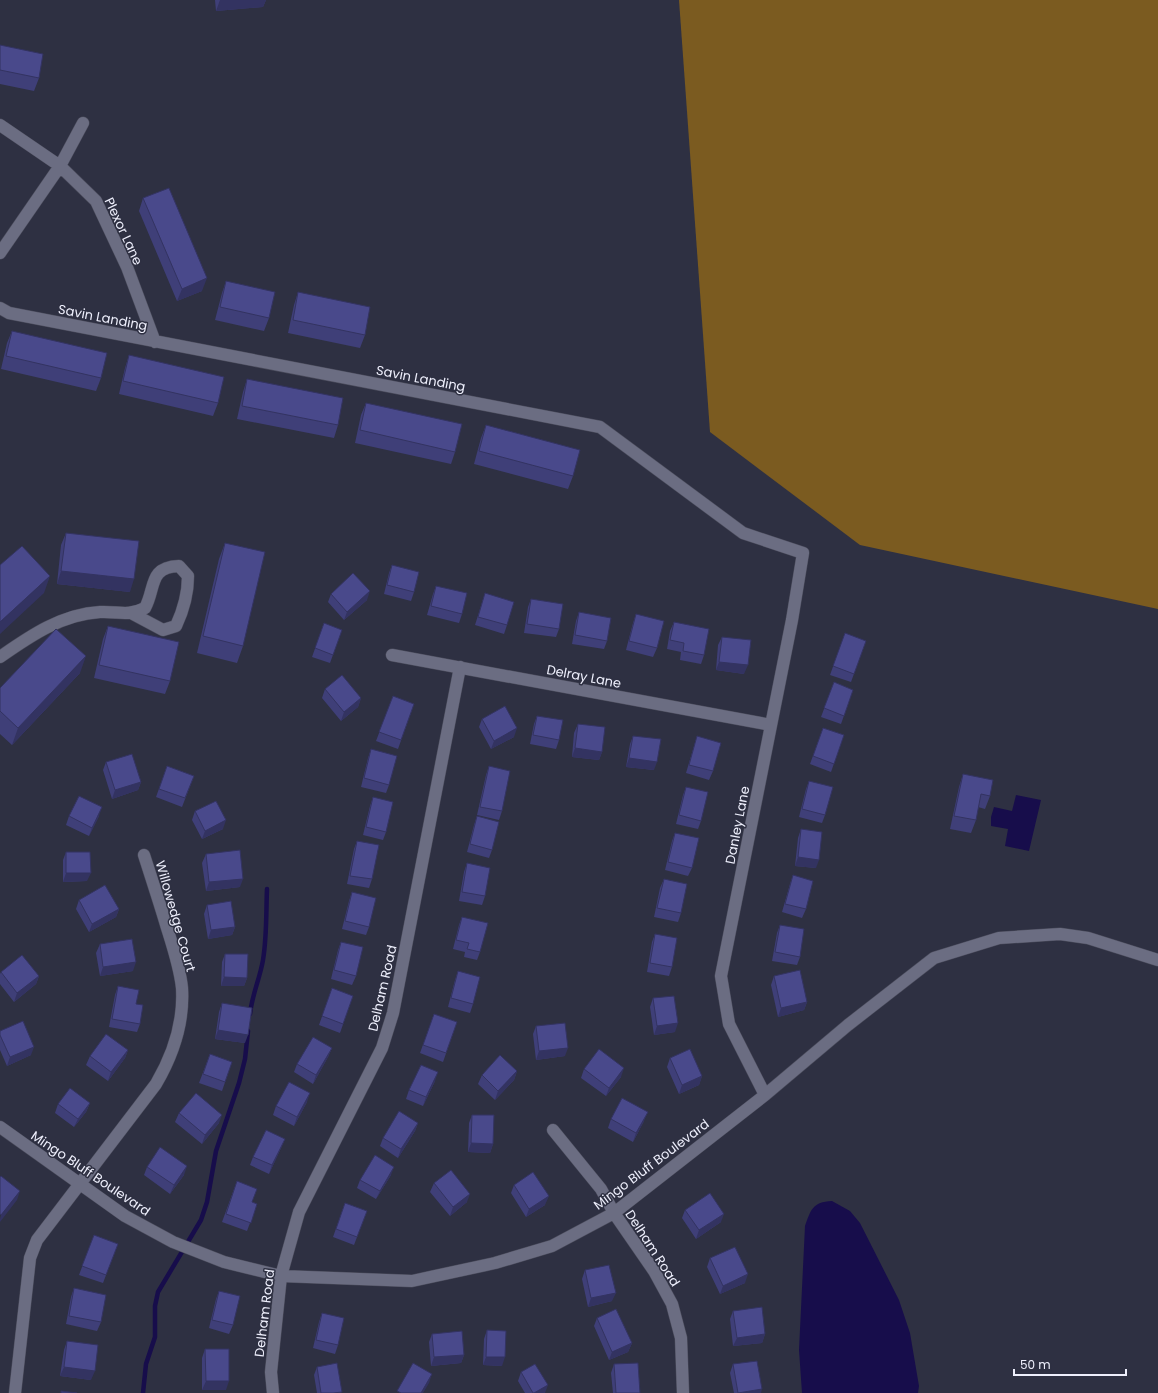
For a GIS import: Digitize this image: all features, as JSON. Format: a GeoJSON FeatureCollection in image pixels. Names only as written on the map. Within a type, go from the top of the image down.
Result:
{"type":"FeatureCollection","features":[{"type":"Feature","properties":{"kind":"street"},"geometry":{"type":"LineString","coordinates":[[0,253],[60,166],[83,123]]}},
{"type":"Feature","properties":{"kind":"street","name":"Plexor Lane"},"geometry":{"type":"LineString","coordinates":[[0,125],[60,166],[96,201],[127,267],[155,342]]}},
{"type":"Feature","properties":{"kind":"street","name":"Savin Landing"},"geometry":{"type":"LineString","coordinates":[[0,308],[9,313],[155,342],[600,427],[743,533],[803,554]]}},
{"type":"Feature","properties":{"kind":"street","name":"Danley Lane"},"geometry":{"type":"LineString","coordinates":[[765,1094],[729,1024],[721,976],[771,725],[803,554]]}},
{"type":"Feature","properties":{"kind":"street"},"geometry":{"type":"LineString","coordinates":[[0,657],[27,638],[53,624],[78,616],[100,612],[133,614],[162,630],[176,626],[183,611],[188,589],[188,576],[179,566],[167,566],[156,576],[145,608],[133,614]]}},
{"type":"Feature","properties":{"kind":"street","name":"Delray Lane"},"geometry":{"type":"LineString","coordinates":[[392,655],[771,725]]}},
{"type":"Feature","properties":{"kind":"street","name":"Delham Road"},"geometry":{"type":"LineString","coordinates":[[273,1393],[272,1372],[281,1276],[299,1212],[382,1048],[393,1013],[460,667]]}},
{"type":"Feature","properties":{"kind":"street","name":"Willowedge Court"},"geometry":{"type":"LineString","coordinates":[[15,1393],[30,1258],[37,1240],[156,1084],[166,1066],[177,1030],[181,1010],[182,987],[174,951],[144,856]]}},
{"type":"Feature","properties":{"kind":"street","name":"Mingo Bluff Boulevard"},"geometry":{"type":"LineString","coordinates":[[0,1127],[124,1216],[173,1242],[224,1262],[281,1276],[412,1281],[495,1263],[552,1246],[614,1213],[765,1094],[848,1024],[934,958],[999,938],[1060,934],[1088,938],[1158,960]]}},
{"type":"Feature","properties":{"kind":"street","name":"Delham Road"},"geometry":{"type":"LineString","coordinates":[[553,1130],[601,1190],[614,1213],[654,1272],[672,1304],[681,1338],[683,1393]]}},
{"type":"Feature","properties":{"kind":"shaded area"},"geometry":{"type":"Polygon","coordinates":[[[679,0],[1158,0],[1158,609],[860,545],[710,432],[679,0]]]}},
{"type":"Feature","properties":{"kind":"shaded area"},"geometry":{"type":"Polygon","coordinates":[[[1016,795],[1041,800],[1029,851],[1005,846],[1008,829],[991,826],[991,817],[994,807],[1012,811],[1016,795]]]}},
{"type":"Feature","properties":{"kind":"shaded area"},"geometry":{"type":"Polygon","coordinates":[[[832,1201],[850,1211],[860,1223],[899,1300],[910,1333],[919,1386],[918,1393],[802,1393],[799,1350],[805,1226],[811,1211],[816,1205],[832,1201]]]}},
{"type":"Feature","properties":{"kind":"building"},"geometry":{"type":"Polygon","coordinates":[[[0,45],[43,54],[39,78],[0,70],[0,45]]]}},
{"type":"Feature","properties":{"kind":"building"},"geometry":{"type":"Polygon","coordinates":[[[169,188],[207,278],[182,289],[143,198],[169,188]]]}},
{"type":"Feature","properties":{"kind":"building"},"geometry":{"type":"Polygon","coordinates":[[[226,281],[275,292],[269,318],[220,307],[226,281]]]}},
{"type":"Feature","properties":{"kind":"building"},"geometry":{"type":"Polygon","coordinates":[[[298,292],[370,307],[365,335],[293,320],[298,292]]]}},
{"type":"Feature","properties":{"kind":"building"},"geometry":{"type":"Polygon","coordinates":[[[12,331],[107,353],[101,378],[6,356],[12,331]]]}},
{"type":"Feature","properties":{"kind":"building"},"geometry":{"type":"Polygon","coordinates":[[[129,355],[224,377],[218,403],[123,381],[129,355]]]}},
{"type":"Feature","properties":{"kind":"building"},"geometry":{"type":"Polygon","coordinates":[[[247,379],[343,398],[338,425],[242,406],[247,379]]]}},
{"type":"Feature","properties":{"kind":"building"},"geometry":{"type":"Polygon","coordinates":[[[366,403],[462,424],[455,452],[360,430],[366,403]]]}},
{"type":"Feature","properties":{"kind":"building"},"geometry":{"type":"Polygon","coordinates":[[[486,425],[580,450],[573,476],[479,451],[486,425]]]}},
{"type":"Feature","properties":{"kind":"building"},"geometry":{"type":"Polygon","coordinates":[[[66,533],[139,541],[134,579],[61,571],[66,533]]]}},
{"type":"Feature","properties":{"kind":"building"},"geometry":{"type":"Polygon","coordinates":[[[225,543],[265,552],[243,646],[203,636],[225,543]]]}},
{"type":"Feature","properties":{"kind":"building"},"geometry":{"type":"Polygon","coordinates":[[[22,546],[50,576],[0,622],[0,565],[22,546]]]}},
{"type":"Feature","properties":{"kind":"building"},"geometry":{"type":"Polygon","coordinates":[[[392,565],[419,572],[414,592],[387,585],[392,565]]]}},
{"type":"Feature","properties":{"kind":"building"},"geometry":{"type":"Polygon","coordinates":[[[353,573],[370,591],[347,612],[331,594],[353,573]]]}},
{"type":"Feature","properties":{"kind":"building"},"geometry":{"type":"Polygon","coordinates":[[[436,586],[467,593],[462,614],[431,606],[436,586]]]}},
{"type":"Feature","properties":{"kind":"building"},"geometry":{"type":"Polygon","coordinates":[[[485,593],[514,602],[507,625],[478,617],[485,593]]]}},
{"type":"Feature","properties":{"kind":"building"},"geometry":{"type":"Polygon","coordinates":[[[531,599],[563,604],[559,629],[527,624],[531,599]]]}},
{"type":"Feature","properties":{"kind":"building"},"geometry":{"type":"Polygon","coordinates":[[[579,612],[611,618],[607,641],[575,635],[579,612]]]}},
{"type":"Feature","properties":{"kind":"building"},"geometry":{"type":"Polygon","coordinates":[[[636,614],[664,621],[657,648],[629,641],[636,614]]]}},
{"type":"Feature","properties":{"kind":"building"},"geometry":{"type":"Polygon","coordinates":[[[674,622],[709,629],[704,655],[683,651],[684,643],[670,640],[674,622]]]}},
{"type":"Feature","properties":{"kind":"building"},"geometry":{"type":"Polygon","coordinates":[[[324,623],[342,630],[333,655],[315,648],[324,623]]]}},
{"type":"Feature","properties":{"kind":"building"},"geometry":{"type":"Polygon","coordinates":[[[108,626],[179,642],[170,681],[99,665],[108,626]]]}},
{"type":"Feature","properties":{"kind":"building"},"geometry":{"type":"Polygon","coordinates":[[[56,629],[86,656],[18,728],[0,711],[0,688],[56,629]]]}},
{"type":"Feature","properties":{"kind":"building"},"geometry":{"type":"Polygon","coordinates":[[[845,633],[866,641],[854,674],[833,666],[845,633]]]}},
{"type":"Feature","properties":{"kind":"building"},"geometry":{"type":"Polygon","coordinates":[[[722,637],[751,640],[748,665],[719,662],[722,637]]]}},
{"type":"Feature","properties":{"kind":"building"},"geometry":{"type":"Polygon","coordinates":[[[342,675],[361,698],[344,712],[325,689],[342,675]]]}},
{"type":"Feature","properties":{"kind":"building"},"geometry":{"type":"Polygon","coordinates":[[[834,682],[853,690],[844,716],[824,708],[834,682]]]}},
{"type":"Feature","properties":{"kind":"building"},"geometry":{"type":"Polygon","coordinates":[[[393,696],[414,704],[401,740],[379,732],[393,696]]]}},
{"type":"Feature","properties":{"kind":"building"},"geometry":{"type":"Polygon","coordinates":[[[505,706],[517,728],[494,741],[482,719],[505,706]]]}},
{"type":"Feature","properties":{"kind":"building"},"geometry":{"type":"Polygon","coordinates":[[[537,716],[563,720],[559,740],[533,735],[537,716]]]}},
{"type":"Feature","properties":{"kind":"building"},"geometry":{"type":"Polygon","coordinates":[[[578,724],[605,727],[602,752],[575,748],[578,724]]]}},
{"type":"Feature","properties":{"kind":"building"},"geometry":{"type":"Polygon","coordinates":[[[823,728],[844,735],[834,764],[813,756],[823,728]]]}},
{"type":"Feature","properties":{"kind":"building"},"geometry":{"type":"Polygon","coordinates":[[[633,736],[661,739],[657,762],[629,758],[633,736]]]}},
{"type":"Feature","properties":{"kind":"building"},"geometry":{"type":"Polygon","coordinates":[[[697,736],[721,743],[713,771],[689,765],[697,736]]]}},
{"type":"Feature","properties":{"kind":"building"},"geometry":{"type":"Polygon","coordinates":[[[371,749],[397,756],[389,785],[364,778],[371,749]]]}},
{"type":"Feature","properties":{"kind":"building"},"geometry":{"type":"Polygon","coordinates":[[[132,754],[141,782],[115,790],[106,762],[132,754]]]}},
{"type":"Feature","properties":{"kind":"building"},"geometry":{"type":"Polygon","coordinates":[[[167,766],[194,776],[185,798],[159,789],[167,766]]]}},
{"type":"Feature","properties":{"kind":"building"},"geometry":{"type":"Polygon","coordinates":[[[489,766],[510,771],[502,811],[480,807],[489,766]]]}},
{"type":"Feature","properties":{"kind":"building"},"geometry":{"type":"Polygon","coordinates":[[[963,774],[993,780],[990,796],[981,794],[976,820],[954,816],[963,774]]]}},
{"type":"Feature","properties":{"kind":"building"},"geometry":{"type":"Polygon","coordinates":[[[809,781],[833,787],[825,815],[802,809],[809,781]]]}},
{"type":"Feature","properties":{"kind":"building"},"geometry":{"type":"Polygon","coordinates":[[[686,787],[708,792],[701,821],[679,815],[686,787]]]}},
{"type":"Feature","properties":{"kind":"building"},"geometry":{"type":"Polygon","coordinates":[[[79,796],[102,807],[92,828],[69,816],[79,796]]]}},
{"type":"Feature","properties":{"kind":"building"},"geometry":{"type":"Polygon","coordinates":[[[373,797],[393,802],[386,832],[366,827],[373,797]]]}},
{"type":"Feature","properties":{"kind":"building"},"geometry":{"type":"Polygon","coordinates":[[[216,801],[226,820],[205,831],[195,811],[216,801]]]}},
{"type":"Feature","properties":{"kind":"building"},"geometry":{"type":"Polygon","coordinates":[[[477,816],[499,822],[492,850],[470,844],[477,816]]]}},
{"type":"Feature","properties":{"kind":"building"},"geometry":{"type":"Polygon","coordinates":[[[801,829],[822,832],[819,860],[798,857],[801,829]]]}},
{"type":"Feature","properties":{"kind":"building"},"geometry":{"type":"Polygon","coordinates":[[[675,833],[699,838],[692,868],[668,862],[675,833]]]}},
{"type":"Feature","properties":{"kind":"building"},"geometry":{"type":"Polygon","coordinates":[[[357,841],[379,845],[372,879],[350,876],[357,841]]]}},
{"type":"Feature","properties":{"kind":"building"},"geometry":{"type":"Polygon","coordinates":[[[240,850],[243,879],[209,882],[206,854],[240,850]]]}},
{"type":"Feature","properties":{"kind":"building"},"geometry":{"type":"Polygon","coordinates":[[[66,852],[90,852],[91,873],[66,873],[66,852]]]}},
{"type":"Feature","properties":{"kind":"building"},"geometry":{"type":"Polygon","coordinates":[[[467,863],[490,868],[485,896],[462,892],[467,863]]]}},
{"type":"Feature","properties":{"kind":"building"},"geometry":{"type":"Polygon","coordinates":[[[793,875],[813,881],[806,909],[785,904],[793,875]]]}},
{"type":"Feature","properties":{"kind":"building"},"geometry":{"type":"Polygon","coordinates":[[[664,879],[687,884],[681,913],[657,908],[664,879]]]}},
{"type":"Feature","properties":{"kind":"building"},"geometry":{"type":"Polygon","coordinates":[[[105,885],[119,909],[92,924],[79,900],[105,885]]]}},
{"type":"Feature","properties":{"kind":"building"},"geometry":{"type":"Polygon","coordinates":[[[352,892],[376,898],[369,927],[345,921],[352,892]]]}},
{"type":"Feature","properties":{"kind":"building"},"geometry":{"type":"Polygon","coordinates":[[[231,901],[235,927],[211,930],[207,905],[231,901]]]}},
{"type":"Feature","properties":{"kind":"building"},"geometry":{"type":"Polygon","coordinates":[[[462,917],[488,923],[480,952],[467,949],[469,943],[456,940],[462,917]]]}},
{"type":"Feature","properties":{"kind":"building"},"geometry":{"type":"Polygon","coordinates":[[[780,925],[804,929],[800,957],[775,952],[780,925]]]}},
{"type":"Feature","properties":{"kind":"building"},"geometry":{"type":"Polygon","coordinates":[[[655,934],[677,938],[672,967],[650,963],[655,934]]]}},
{"type":"Feature","properties":{"kind":"building"},"geometry":{"type":"Polygon","coordinates":[[[132,939],[136,962],[103,967],[100,944],[132,939]]]}},
{"type":"Feature","properties":{"kind":"building"},"geometry":{"type":"Polygon","coordinates":[[[341,942],[363,947],[356,976],[334,970],[341,942]]]}},
{"type":"Feature","properties":{"kind":"building"},"geometry":{"type":"Polygon","coordinates":[[[225,954],[248,954],[247,978],[224,977],[225,954]]]}},
{"type":"Feature","properties":{"kind":"building"},"geometry":{"type":"Polygon","coordinates":[[[22,955],[39,976],[17,993],[1,972],[22,955]]]}},
{"type":"Feature","properties":{"kind":"building"},"geometry":{"type":"Polygon","coordinates":[[[800,970],[807,1002],[781,1008],[774,976],[800,970]]]}},
{"type":"Feature","properties":{"kind":"building"},"geometry":{"type":"Polygon","coordinates":[[[458,971],[480,977],[473,1004],[451,998],[458,971]]]}},
{"type":"Feature","properties":{"kind":"building"},"geometry":{"type":"Polygon","coordinates":[[[118,986],[139,990],[136,1004],[143,1005],[140,1024],[112,1019],[118,986]]]}},
{"type":"Feature","properties":{"kind":"building"},"geometry":{"type":"Polygon","coordinates":[[[332,988],[353,996],[343,1024],[322,1016],[332,988]]]}},
{"type":"Feature","properties":{"kind":"building"},"geometry":{"type":"Polygon","coordinates":[[[674,996],[678,1023],[657,1026],[653,998],[674,996]]]}},
{"type":"Feature","properties":{"kind":"building"},"geometry":{"type":"Polygon","coordinates":[[[222,1003],[252,1008],[248,1035],[218,1030],[222,1003]]]}},
{"type":"Feature","properties":{"kind":"building"},"geometry":{"type":"Polygon","coordinates":[[[434,1014],[457,1022],[446,1053],[423,1045],[434,1014]]]}},
{"type":"Feature","properties":{"kind":"building"},"geometry":{"type":"Polygon","coordinates":[[[23,1021],[34,1047],[10,1057],[0,1035],[0,1031],[23,1021]]]}},
{"type":"Feature","properties":{"kind":"building"},"geometry":{"type":"Polygon","coordinates":[[[565,1023],[568,1048],[539,1051],[536,1026],[565,1023]]]}},
{"type":"Feature","properties":{"kind":"building"},"geometry":{"type":"Polygon","coordinates":[[[106,1034],[128,1050],[111,1072],[90,1056],[106,1034]]]}},
{"type":"Feature","properties":{"kind":"building"},"geometry":{"type":"Polygon","coordinates":[[[313,1037],[332,1048],[316,1075],[297,1064],[313,1037]]]}},
{"type":"Feature","properties":{"kind":"building"},"geometry":{"type":"Polygon","coordinates":[[[599,1049],[624,1068],[609,1088],[584,1069],[599,1049]]]}},
{"type":"Feature","properties":{"kind":"building"},"geometry":{"type":"Polygon","coordinates":[[[690,1049],[702,1076],[682,1085],[670,1058],[690,1049]]]}},
{"type":"Feature","properties":{"kind":"building"},"geometry":{"type":"Polygon","coordinates":[[[210,1054],[232,1062],[225,1082],[203,1074],[210,1054]]]}},
{"type":"Feature","properties":{"kind":"building"},"geometry":{"type":"Polygon","coordinates":[[[500,1055],[517,1071],[498,1091],[482,1075],[500,1055]]]}},
{"type":"Feature","properties":{"kind":"building"},"geometry":{"type":"Polygon","coordinates":[[[421,1065],[438,1072],[426,1097],[409,1090],[421,1065]]]}},
{"type":"Feature","properties":{"kind":"building"},"geometry":{"type":"Polygon","coordinates":[[[289,1082],[310,1093],[297,1117],[276,1106],[289,1082]]]}},
{"type":"Feature","properties":{"kind":"building"},"geometry":{"type":"Polygon","coordinates":[[[70,1088],[90,1103],[78,1119],[58,1104],[70,1088]]]}},
{"type":"Feature","properties":{"kind":"building"},"geometry":{"type":"Polygon","coordinates":[[[196,1093],[222,1115],[205,1135],[179,1113],[196,1093]]]}},
{"type":"Feature","properties":{"kind":"building"},"geometry":{"type":"Polygon","coordinates":[[[622,1098],[648,1112],[636,1133],[611,1119],[622,1098]]]}},
{"type":"Feature","properties":{"kind":"building"},"geometry":{"type":"Polygon","coordinates":[[[399,1111],[418,1123],[401,1149],[383,1138],[399,1111]]]}},
{"type":"Feature","properties":{"kind":"building"},"geometry":{"type":"Polygon","coordinates":[[[472,1115],[494,1115],[493,1144],[471,1143],[472,1115]]]}},
{"type":"Feature","properties":{"kind":"building"},"geometry":{"type":"Polygon","coordinates":[[[266,1130],[285,1139],[272,1165],[253,1157],[266,1130]]]}},
{"type":"Feature","properties":{"kind":"building"},"geometry":{"type":"Polygon","coordinates":[[[160,1147],[187,1166],[174,1185],[147,1167],[160,1147]]]}},
{"type":"Feature","properties":{"kind":"building"},"geometry":{"type":"Polygon","coordinates":[[[375,1155],[394,1167],[380,1191],[360,1180],[375,1155]]]}},
{"type":"Feature","properties":{"kind":"building"},"geometry":{"type":"Polygon","coordinates":[[[451,1170],[470,1194],[453,1207],[434,1183],[451,1170]]]}},
{"type":"Feature","properties":{"kind":"building"},"geometry":{"type":"Polygon","coordinates":[[[533,1172],[549,1196],[529,1209],[514,1185],[533,1172]]]}},
{"type":"Feature","properties":{"kind":"building"},"geometry":{"type":"Polygon","coordinates":[[[1,1176],[20,1191],[1,1215],[0,1177],[1,1176]]]}},
{"type":"Feature","properties":{"kind":"building"},"geometry":{"type":"Polygon","coordinates":[[[237,1181],[257,1189],[252,1202],[257,1204],[251,1223],[226,1214],[237,1181]]]}},
{"type":"Feature","properties":{"kind":"building"},"geometry":{"type":"Polygon","coordinates":[[[710,1193],[724,1214],[699,1230],[685,1210],[710,1193]]]}},
{"type":"Feature","properties":{"kind":"building"},"geometry":{"type":"Polygon","coordinates":[[[345,1203],[367,1211],[357,1237],[336,1229],[345,1203]]]}},
{"type":"Feature","properties":{"kind":"building"},"geometry":{"type":"Polygon","coordinates":[[[94,1235],[118,1244],[106,1275],[82,1266],[94,1235]]]}},
{"type":"Feature","properties":{"kind":"building"},"geometry":{"type":"Polygon","coordinates":[[[735,1247],[748,1274],[723,1286],[710,1258],[735,1247]]]}},
{"type":"Feature","properties":{"kind":"building"},"geometry":{"type":"Polygon","coordinates":[[[609,1265],[616,1293],[591,1298],[585,1270],[609,1265]]]}},
{"type":"Feature","properties":{"kind":"building"},"geometry":{"type":"Polygon","coordinates":[[[74,1288],[106,1295],[101,1322],[69,1316],[74,1288]]]}},
{"type":"Feature","properties":{"kind":"building"},"geometry":{"type":"Polygon","coordinates":[[[219,1291],[240,1296],[233,1325],[212,1320],[219,1291]]]}},
{"type":"Feature","properties":{"kind":"building"},"geometry":{"type":"Polygon","coordinates":[[[762,1307],[765,1334],[737,1338],[733,1311],[762,1307]]]}},
{"type":"Feature","properties":{"kind":"building"},"geometry":{"type":"Polygon","coordinates":[[[616,1309],[632,1343],[612,1352],[597,1318],[616,1309]]]}},
{"type":"Feature","properties":{"kind":"building"},"geometry":{"type":"Polygon","coordinates":[[[322,1313],[344,1318],[338,1345],[316,1340],[322,1313]]]}},
{"type":"Feature","properties":{"kind":"building"},"geometry":{"type":"Polygon","coordinates":[[[487,1330],[506,1331],[505,1357],[486,1357],[487,1330]]]}},
{"type":"Feature","properties":{"kind":"building"},"geometry":{"type":"Polygon","coordinates":[[[462,1331],[464,1355],[434,1357],[432,1334],[462,1331]]]}},
{"type":"Feature","properties":{"kind":"building"},"geometry":{"type":"Polygon","coordinates":[[[67,1341],[98,1345],[95,1371],[64,1367],[67,1341]]]}},
{"type":"Feature","properties":{"kind":"building"},"geometry":{"type":"Polygon","coordinates":[[[205,1349],[229,1349],[229,1381],[206,1381],[205,1349]]]}},
{"type":"Feature","properties":{"kind":"building"},"geometry":{"type":"Polygon","coordinates":[[[757,1361],[762,1389],[738,1393],[733,1364],[757,1361]]]}},
{"type":"Feature","properties":{"kind":"building"},"geometry":{"type":"Polygon","coordinates":[[[337,1363],[342,1392],[321,1393],[317,1367],[337,1363]]]}},
{"type":"Feature","properties":{"kind":"building"},"geometry":{"type":"Polygon","coordinates":[[[413,1363],[432,1374],[421,1393],[401,1393],[397,1391],[413,1363]]]}},
{"type":"Feature","properties":{"kind":"building"},"geometry":{"type":"Polygon","coordinates":[[[638,1363],[640,1393],[616,1393],[614,1364],[638,1363]]]}},
{"type":"Feature","properties":{"kind":"building"},"geometry":{"type":"Polygon","coordinates":[[[535,1364],[548,1385],[533,1393],[521,1372],[535,1364]]]}},
{"type":"Feature","properties":{"kind":"building"},"geometry":{"type":"Polygon","coordinates":[[[61,1391],[77,1393],[61,1393],[61,1391]]]}},
{"type":"Feature","properties":{"kind":"waterway"},"geometry":{"type":"LineString","coordinates":[[250,1014],[252,1000],[262,967],[266,933],[267,889]]}},
{"type":"Feature","properties":{"kind":"waterway"},"geometry":{"type":"LineString","coordinates":[[143,1393],[146,1364],[155,1337],[155,1306],[158,1292],[201,1220],[207,1202],[216,1151],[239,1083],[245,1059],[248,1031]]}}]}
